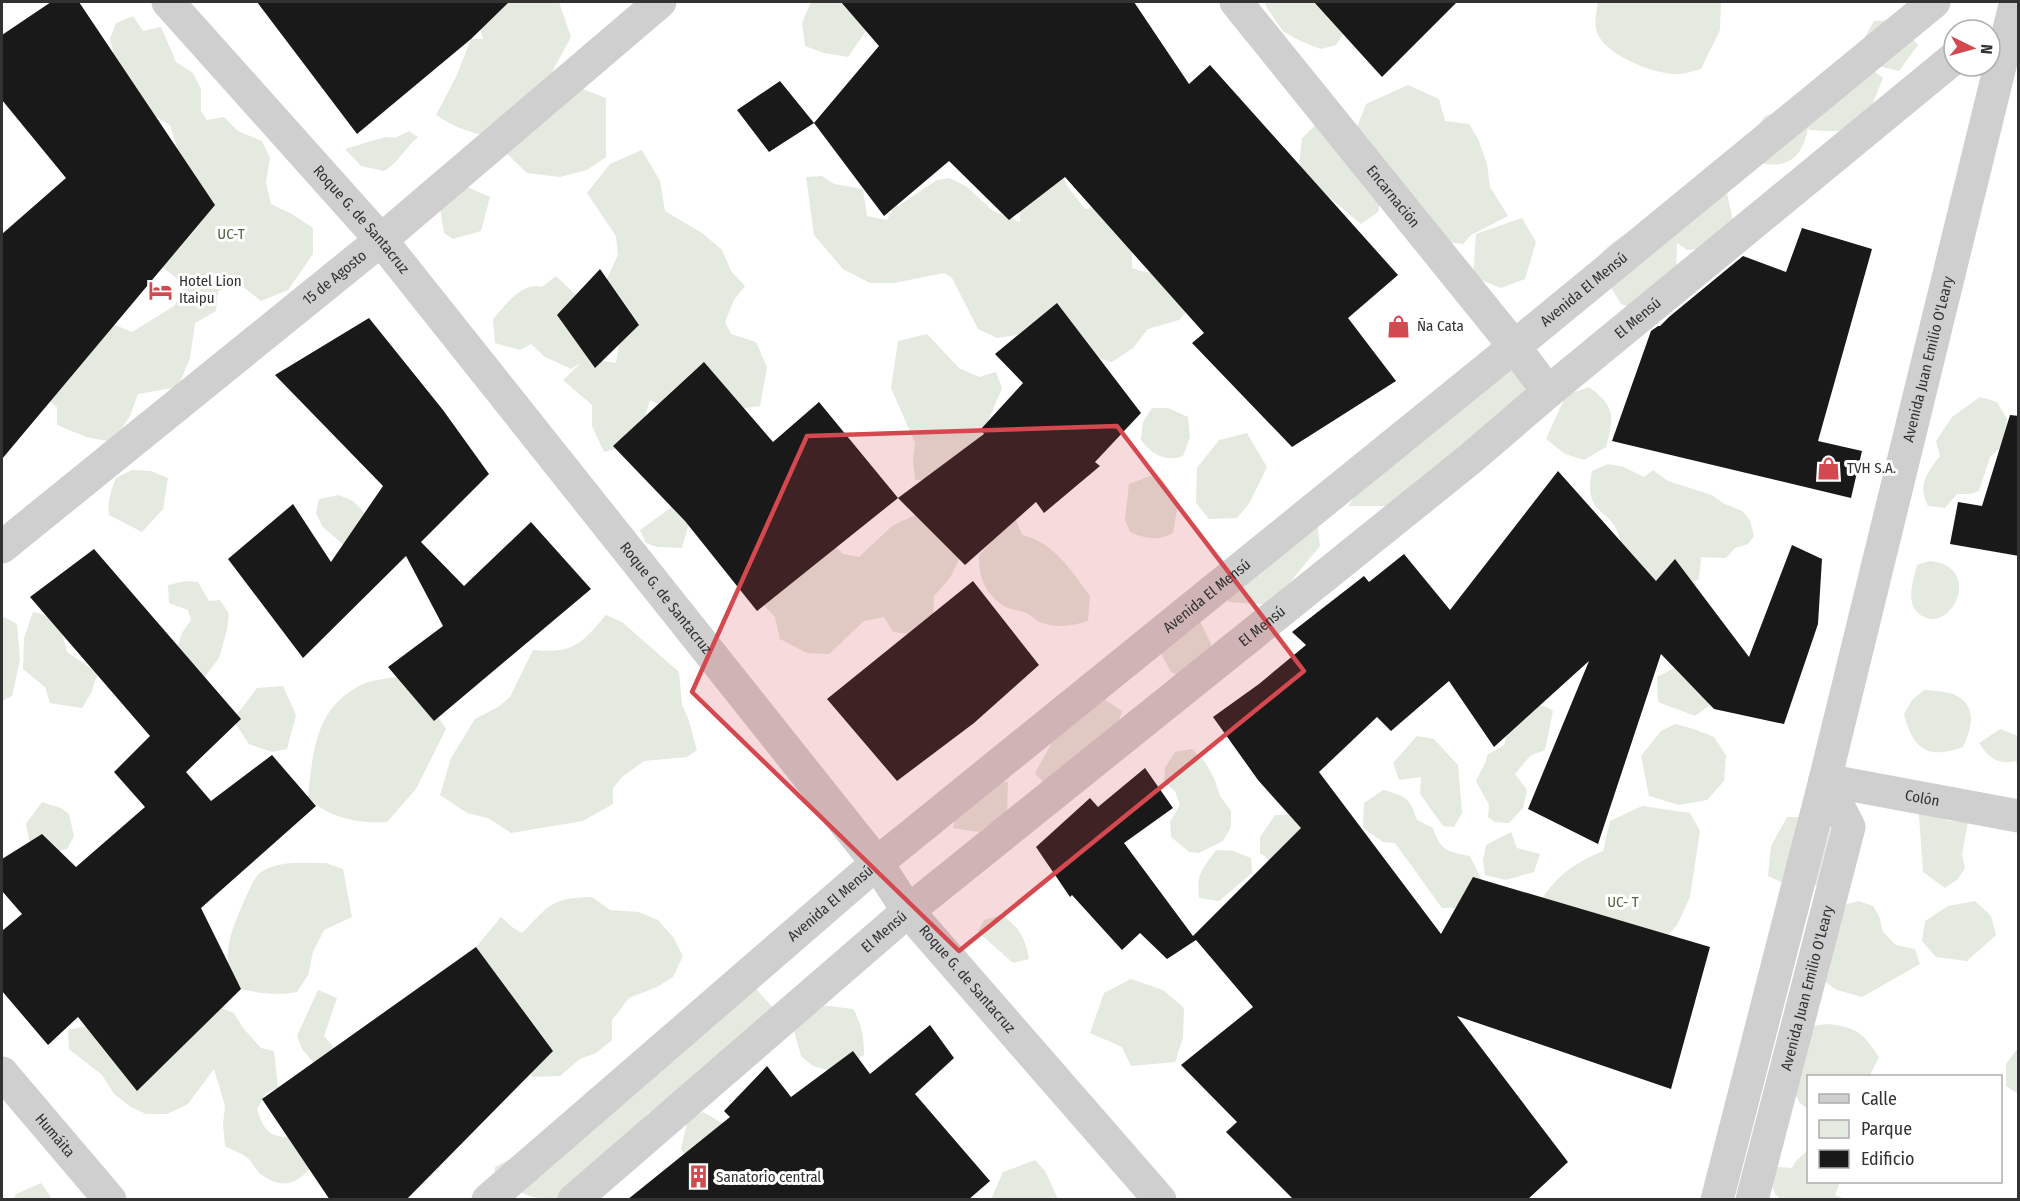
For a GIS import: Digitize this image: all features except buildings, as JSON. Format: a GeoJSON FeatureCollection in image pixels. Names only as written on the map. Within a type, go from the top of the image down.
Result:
{"type":"FeatureCollection","features":[{"type":"Feature","properties":{"kind":"street","name":"Roque G. de Santacruz"},"geometry":{"type":"LineString","coordinates":[[168,2],[381,240],[877,863],[908,911],[1160,1200]]}},
{"type":"Feature","properties":{"kind":"street","name":"15 de Agosto"},"geometry":{"type":"LineString","coordinates":[[2,547],[381,240],[660,2]]}},
{"type":"Feature","properties":{"kind":"street","name":"Encarnación"},"geometry":{"type":"LineString","coordinates":[[1236,2],[1514,346],[1548,392]]}},
{"type":"Feature","properties":{"kind":"street","name":"Avenida El Mensú"},"geometry":{"type":"LineString","coordinates":[[488,1200],[877,863],[1934,2]]}},
{"type":"Feature","properties":{"kind":"street"},"geometry":{"type":"LineString","coordinates":[[2000,18],[2014,5]]}},
{"type":"Feature","properties":{"kind":"street","name":"Avenida Juan Emilio O'Leary"},"geometry":{"type":"LineString","coordinates":[[1717,1200],[1826,780],[2014,5]]}},
{"type":"Feature","properties":{"kind":"street","name":"El Mensú"},"geometry":{"type":"LineString","coordinates":[[574,1200],[908,911],[1470,459],[1548,392],[1942,68]]}},
{"type":"Feature","properties":{"kind":"street","name":"Avenida Juan Emilio O'Leary"},"geometry":{"type":"LineString","coordinates":[[1752,1200],[1849,827],[1826,780]]}},
{"type":"Feature","properties":{"kind":"street","name":"Colón"},"geometry":{"type":"LineString","coordinates":[[1826,780],[2019,816]]}},
{"type":"Feature","properties":{"kind":"street","name":"Humáita"},"geometry":{"type":"LineString","coordinates":[[2,1073],[110,1200]]}},
{"type":"Feature","properties":{"kind":"highlighted area"},"geometry":{"type":"Polygon","coordinates":[[[1117,426],[1304,671],[959,951],[692,692],[807,436],[1117,426]]]}},
{"type":"Feature","properties":{"kind":"green space"},"geometry":{"type":"Polygon","coordinates":[[[476,2],[559,2],[571,37],[553,70],[546,90],[496,137],[464,130],[436,115],[456,77],[471,39],[483,39],[474,4],[476,2]]]}},
{"type":"Feature","properties":{"kind":"green space"},"geometry":{"type":"Polygon","coordinates":[[[811,2],[853,2],[868,12],[866,31],[848,57],[824,53],[805,46],[802,23],[811,2]]]}},
{"type":"Feature","properties":{"kind":"green space"},"geometry":{"type":"Polygon","coordinates":[[[1266,2],[1347,2],[1352,21],[1336,45],[1321,49],[1283,31],[1265,5],[1266,2]]]}},
{"type":"Feature","properties":{"kind":"green space"},"geometry":{"type":"Polygon","coordinates":[[[1598,2],[1721,2],[1720,30],[1701,69],[1678,74],[1656,71],[1618,54],[1600,38],[1595,26],[1598,2]]]}},
{"type":"Feature","properties":{"kind":"green space","name":"UC-T"},"geometry":{"type":"Polygon","coordinates":[[[133,16],[143,31],[161,27],[176,62],[193,73],[201,89],[201,111],[207,120],[224,117],[238,131],[262,141],[270,158],[266,182],[271,204],[313,228],[313,254],[288,290],[261,301],[238,283],[218,291],[216,311],[195,323],[190,358],[178,387],[138,394],[130,416],[113,442],[86,437],[57,425],[57,407],[42,395],[108,308],[115,325],[132,332],[174,306],[184,291],[175,277],[154,261],[177,148],[170,125],[124,98],[110,39],[116,23],[133,16]]]}},
{"type":"Feature","properties":{"kind":"green space"},"geometry":{"type":"Polygon","coordinates":[[[1897,20],[1918,45],[1899,71],[1874,65],[1861,44],[1874,21],[1897,20]]]}},
{"type":"Feature","properties":{"kind":"green space"},"geometry":{"type":"Polygon","coordinates":[[[1873,70],[1883,78],[1865,122],[1859,126],[1838,131],[1809,130],[1808,126],[1804,144],[1795,157],[1781,164],[1762,163],[1755,131],[1765,116],[1793,107],[1873,70]]]}},
{"type":"Feature","properties":{"kind":"green space"},"geometry":{"type":"Polygon","coordinates":[[[570,84],[606,98],[606,157],[587,170],[560,177],[527,173],[505,152],[570,84]]]}},
{"type":"Feature","properties":{"kind":"green space"},"geometry":{"type":"Polygon","coordinates":[[[1408,85],[1439,99],[1445,121],[1469,124],[1479,141],[1487,164],[1490,187],[1508,216],[1471,235],[1463,244],[1430,240],[1386,177],[1378,212],[1361,224],[1324,193],[1299,165],[1302,138],[1322,119],[1358,125],[1366,104],[1408,85]]]}},
{"type":"Feature","properties":{"kind":"green space"},"geometry":{"type":"Polygon","coordinates":[[[409,131],[418,137],[384,171],[361,166],[345,149],[385,137],[395,138],[409,131]]]}},
{"type":"Feature","properties":{"kind":"green space"},"geometry":{"type":"Polygon","coordinates":[[[642,150],[660,181],[665,211],[702,233],[722,250],[731,271],[745,286],[734,300],[725,322],[731,334],[756,342],[767,367],[760,406],[731,410],[691,380],[676,387],[668,409],[650,400],[645,416],[630,445],[604,452],[592,426],[592,405],[563,380],[581,363],[571,369],[545,357],[531,344],[520,350],[495,343],[493,319],[521,291],[535,286],[542,287],[556,276],[576,295],[587,358],[616,363],[619,344],[604,285],[618,255],[616,236],[587,193],[610,164],[642,150]]]}},
{"type":"Feature","properties":{"kind":"green space"},"geometry":{"type":"Polygon","coordinates":[[[822,176],[834,184],[863,189],[867,216],[887,220],[892,210],[937,180],[949,178],[966,186],[993,211],[1020,222],[1020,200],[1064,178],[1067,186],[1085,209],[1102,207],[1132,246],[1132,268],[1169,276],[1187,311],[1179,320],[1148,329],[1133,348],[1112,362],[1018,335],[997,338],[978,329],[952,278],[944,273],[894,283],[870,283],[843,269],[814,235],[806,177],[822,176]]]}},
{"type":"Feature","properties":{"kind":"green space"},"geometry":{"type":"Polygon","coordinates":[[[458,183],[490,197],[481,231],[453,239],[444,233],[440,208],[458,183]]]}},
{"type":"Feature","properties":{"kind":"green space"},"geometry":{"type":"Polygon","coordinates":[[[1727,193],[1733,221],[1710,248],[1687,250],[1677,243],[1676,272],[1656,314],[1621,304],[1596,263],[1604,251],[1617,239],[1634,229],[1674,211],[1727,193]]]}},
{"type":"Feature","properties":{"kind":"green space"},"geometry":{"type":"Polygon","coordinates":[[[1522,218],[1536,242],[1525,279],[1501,288],[1473,277],[1476,234],[1522,218]]]}},
{"type":"Feature","properties":{"kind":"green space"},"geometry":{"type":"Polygon","coordinates":[[[927,334],[959,368],[979,377],[996,372],[1002,388],[988,421],[991,458],[1018,501],[1016,520],[1022,535],[1044,544],[1053,551],[1090,596],[1088,621],[1065,626],[1048,625],[997,601],[984,584],[979,555],[990,543],[999,522],[951,481],[915,480],[913,461],[915,443],[891,388],[898,341],[927,334]]]}},
{"type":"Feature","properties":{"kind":"green space"},"geometry":{"type":"Polygon","coordinates":[[[1493,364],[1530,375],[1520,405],[1397,506],[1348,506],[1402,431],[1493,364]]]}},
{"type":"Feature","properties":{"kind":"green space"},"geometry":{"type":"Polygon","coordinates":[[[1589,387],[1608,407],[1611,413],[1611,428],[1606,447],[1584,460],[1565,454],[1546,439],[1566,395],[1589,387]]]}},
{"type":"Feature","properties":{"kind":"green space"},"geometry":{"type":"Polygon","coordinates":[[[1980,397],[1997,402],[2007,419],[2005,443],[1990,457],[1979,491],[1971,494],[1957,494],[1945,508],[1928,506],[1923,492],[1925,479],[1940,456],[1936,441],[1952,417],[1980,397]]]}},
{"type":"Feature","properties":{"kind":"green space"},"geometry":{"type":"Polygon","coordinates":[[[1152,408],[1168,408],[1188,417],[1190,437],[1183,456],[1171,458],[1159,456],[1141,440],[1143,422],[1152,408]]]}},
{"type":"Feature","properties":{"kind":"green space"},"geometry":{"type":"Polygon","coordinates":[[[1247,433],[1267,467],[1249,504],[1237,518],[1209,519],[1196,503],[1197,468],[1219,440],[1247,433]]]}},
{"type":"Feature","properties":{"kind":"green space"},"geometry":{"type":"Polygon","coordinates":[[[1608,464],[1624,467],[1644,477],[1653,470],[1668,481],[1712,495],[1723,503],[1742,511],[1750,520],[1754,536],[1748,544],[1735,548],[1726,558],[1701,557],[1699,579],[1660,601],[1617,558],[1620,542],[1617,529],[1595,505],[1591,497],[1592,471],[1608,464]]]}},
{"type":"Feature","properties":{"kind":"green space"},"geometry":{"type":"Polygon","coordinates":[[[132,470],[151,471],[168,478],[163,509],[142,532],[109,515],[109,501],[116,478],[132,470]]]}},
{"type":"Feature","properties":{"kind":"green space"},"geometry":{"type":"Polygon","coordinates":[[[1150,476],[1161,477],[1178,503],[1173,533],[1168,536],[1147,538],[1130,532],[1125,520],[1129,484],[1150,476]]]}},
{"type":"Feature","properties":{"kind":"green space"},"geometry":{"type":"Polygon","coordinates":[[[339,495],[353,501],[365,513],[347,548],[322,526],[316,513],[319,499],[339,495]]]}},
{"type":"Feature","properties":{"kind":"green space"},"geometry":{"type":"Polygon","coordinates":[[[683,499],[690,520],[682,548],[657,547],[646,543],[640,530],[683,499]]]}},
{"type":"Feature","properties":{"kind":"green space"},"geometry":{"type":"Polygon","coordinates":[[[915,515],[957,528],[962,545],[959,559],[950,578],[934,596],[933,615],[910,634],[893,632],[884,617],[864,621],[829,654],[807,653],[780,639],[775,617],[753,594],[816,527],[843,554],[859,557],[892,526],[915,515]]]}},
{"type":"Feature","properties":{"kind":"green space"},"geometry":{"type":"Polygon","coordinates":[[[1317,522],[1320,546],[1271,605],[1228,602],[1232,575],[1317,522]]]}},
{"type":"Feature","properties":{"kind":"green space"},"geometry":{"type":"Polygon","coordinates":[[[1930,561],[1946,566],[1956,574],[1959,585],[1958,597],[1952,608],[1943,616],[1933,619],[1916,612],[1911,600],[1917,565],[1930,561]]]}},
{"type":"Feature","properties":{"kind":"green space"},"geometry":{"type":"Polygon","coordinates":[[[186,581],[198,582],[209,601],[220,600],[229,614],[219,658],[201,682],[173,660],[182,633],[191,620],[188,610],[169,603],[168,585],[186,581]]]}},
{"type":"Feature","properties":{"kind":"green space"},"geometry":{"type":"Polygon","coordinates":[[[33,612],[50,617],[55,621],[61,629],[67,652],[98,673],[91,693],[82,708],[50,703],[45,687],[23,669],[24,638],[33,612]]]}},
{"type":"Feature","properties":{"kind":"green space"},"geometry":{"type":"Polygon","coordinates":[[[606,615],[622,622],[679,672],[682,705],[697,750],[687,757],[644,761],[622,777],[613,788],[613,804],[583,821],[511,833],[488,818],[467,813],[440,795],[451,758],[475,719],[498,707],[510,697],[533,650],[558,650],[576,645],[606,615]]]}},
{"type":"Feature","properties":{"kind":"green space"},"geometry":{"type":"Polygon","coordinates":[[[2,616],[17,624],[20,660],[12,696],[2,701],[2,616]]]}},
{"type":"Feature","properties":{"kind":"green space"},"geometry":{"type":"Polygon","coordinates":[[[1200,621],[1211,644],[1207,664],[1185,678],[1171,672],[1160,652],[1200,621]]]}},
{"type":"Feature","properties":{"kind":"green space"},"geometry":{"type":"Polygon","coordinates":[[[1678,666],[1715,701],[1695,716],[1658,702],[1657,677],[1678,666]]]}},
{"type":"Feature","properties":{"kind":"green space"},"geometry":{"type":"Polygon","coordinates":[[[402,676],[434,710],[446,729],[416,789],[387,822],[355,821],[334,815],[308,797],[315,748],[325,719],[334,706],[361,685],[375,680],[402,676]]]}},
{"type":"Feature","properties":{"kind":"green space"},"geometry":{"type":"Polygon","coordinates":[[[283,686],[296,715],[287,749],[272,752],[249,744],[233,720],[257,688],[283,686]]]}},
{"type":"Feature","properties":{"kind":"green space"},"geometry":{"type":"Polygon","coordinates":[[[1924,690],[1953,694],[1968,706],[1971,719],[1963,747],[1950,751],[1931,752],[1917,743],[1912,736],[1904,714],[1912,700],[1924,690]]]}},
{"type":"Feature","properties":{"kind":"green space"},"geometry":{"type":"Polygon","coordinates":[[[1101,697],[1122,711],[1114,738],[1049,789],[1035,773],[1060,728],[1101,697]]]}},
{"type":"Feature","properties":{"kind":"green space"},"geometry":{"type":"Polygon","coordinates":[[[1527,702],[1547,707],[1553,711],[1545,750],[1530,756],[1515,774],[1527,790],[1523,808],[1509,823],[1495,822],[1488,817],[1489,805],[1476,781],[1487,755],[1504,745],[1513,718],[1527,702]]]}},
{"type":"Feature","properties":{"kind":"green space"},"geometry":{"type":"Polygon","coordinates":[[[1675,724],[1714,737],[1726,755],[1724,781],[1707,800],[1679,805],[1649,796],[1641,756],[1661,731],[1675,724]]]}},
{"type":"Feature","properties":{"kind":"green space"},"geometry":{"type":"Polygon","coordinates":[[[2000,729],[2018,736],[2018,771],[2016,761],[2004,762],[1994,759],[1979,743],[2000,729]]]}},
{"type":"Feature","properties":{"kind":"green space"},"geometry":{"type":"Polygon","coordinates":[[[1417,736],[1434,739],[1458,765],[1462,813],[1454,827],[1443,826],[1420,794],[1421,777],[1399,780],[1393,763],[1417,736]]]}},
{"type":"Feature","properties":{"kind":"green space"},"geometry":{"type":"Polygon","coordinates":[[[1192,749],[1205,762],[1220,796],[1231,811],[1231,827],[1223,841],[1199,853],[1189,852],[1171,837],[1170,822],[1180,805],[1175,791],[1164,782],[1165,768],[1175,752],[1192,749]]]}},
{"type":"Feature","properties":{"kind":"green space"},"geometry":{"type":"Polygon","coordinates":[[[991,781],[1008,782],[1007,812],[979,832],[953,828],[959,802],[991,781]]]}},
{"type":"Feature","properties":{"kind":"green space"},"geometry":{"type":"Polygon","coordinates":[[[1383,790],[1406,799],[1412,806],[1417,820],[1433,828],[1442,846],[1456,853],[1470,856],[1484,885],[1476,900],[1456,908],[1442,908],[1395,843],[1383,842],[1363,828],[1364,803],[1383,790]]]}},
{"type":"Feature","properties":{"kind":"green space"},"geometry":{"type":"Polygon","coordinates":[[[42,802],[61,808],[69,814],[74,836],[67,849],[55,852],[30,844],[26,824],[42,802]]]}},
{"type":"Feature","properties":{"kind":"green space","name":"UC- T"},"geometry":{"type":"Polygon","coordinates":[[[1642,806],[1690,813],[1700,831],[1690,897],[1677,925],[1655,949],[1526,923],[1557,880],[1576,865],[1603,851],[1610,821],[1642,806]]]}},
{"type":"Feature","properties":{"kind":"green space"},"geometry":{"type":"Polygon","coordinates":[[[1922,809],[1949,821],[1968,822],[1962,854],[1965,868],[1958,879],[1945,888],[1923,872],[1919,816],[1922,809]]]}},
{"type":"Feature","properties":{"kind":"green space"},"geometry":{"type":"Polygon","coordinates":[[[1275,815],[1299,815],[1310,825],[1277,868],[1260,854],[1260,837],[1275,815]]]}},
{"type":"Feature","properties":{"kind":"green space"},"geometry":{"type":"Polygon","coordinates":[[[1787,817],[1802,817],[1839,832],[1819,886],[1783,883],[1768,876],[1771,846],[1787,817]]]}},
{"type":"Feature","properties":{"kind":"green space"},"geometry":{"type":"Polygon","coordinates":[[[1511,832],[1517,848],[1540,854],[1534,872],[1506,880],[1485,875],[1483,860],[1486,845],[1511,832]]]}},
{"type":"Feature","properties":{"kind":"green space"},"geometry":{"type":"Polygon","coordinates":[[[1216,850],[1233,851],[1251,858],[1252,873],[1219,901],[1199,898],[1198,890],[1204,867],[1216,850]]]}},
{"type":"Feature","properties":{"kind":"green space"},"geometry":{"type":"Polygon","coordinates":[[[292,863],[326,863],[343,869],[352,917],[324,930],[313,952],[308,975],[297,992],[267,993],[237,988],[228,966],[229,943],[240,910],[256,877],[268,868],[276,866],[292,863]]]}},
{"type":"Feature","properties":{"kind":"green space"},"geometry":{"type":"Polygon","coordinates":[[[592,897],[610,910],[639,912],[658,920],[673,937],[683,956],[673,977],[657,987],[629,998],[612,1020],[612,1040],[596,1053],[580,1059],[560,1076],[533,1077],[521,1060],[497,992],[476,947],[501,917],[522,933],[545,910],[559,901],[592,897]]]}},
{"type":"Feature","properties":{"kind":"green space"},"geometry":{"type":"Polygon","coordinates":[[[1859,901],[1873,906],[1879,916],[1883,932],[1896,945],[1915,949],[1920,964],[1862,997],[1837,990],[1825,982],[1840,906],[1859,901]]]}},
{"type":"Feature","properties":{"kind":"green space"},"geometry":{"type":"Polygon","coordinates":[[[1975,901],[1991,916],[1996,935],[1967,961],[1936,957],[1922,941],[1925,921],[1948,906],[1975,901]]]}},
{"type":"Feature","properties":{"kind":"green space"},"geometry":{"type":"Polygon","coordinates":[[[1001,915],[1021,934],[1029,959],[1013,963],[978,932],[984,920],[1001,915]]]}},
{"type":"Feature","properties":{"kind":"green space"},"geometry":{"type":"Polygon","coordinates":[[[1131,979],[1163,990],[1184,1008],[1183,1038],[1175,1062],[1131,1066],[1122,1047],[1090,1033],[1104,993],[1131,979]]]}},
{"type":"Feature","properties":{"kind":"green space"},"geometry":{"type":"Polygon","coordinates":[[[756,989],[777,1012],[645,1116],[646,1132],[574,1189],[557,1199],[540,1198],[516,1190],[494,1177],[495,1167],[518,1155],[756,989]]]}},
{"type":"Feature","properties":{"kind":"green space"},"geometry":{"type":"Polygon","coordinates":[[[318,990],[337,998],[324,1036],[337,1051],[318,1068],[302,1049],[297,1036],[318,990]]]}},
{"type":"Feature","properties":{"kind":"green space"},"geometry":{"type":"Polygon","coordinates":[[[206,1002],[234,1013],[243,1028],[261,1048],[274,1051],[278,1088],[266,1093],[257,1109],[263,1124],[271,1133],[282,1137],[299,1137],[313,1164],[302,1176],[290,1183],[270,1180],[260,1173],[248,1159],[225,1146],[223,1125],[225,1106],[214,1069],[188,1104],[167,1114],[146,1114],[131,1107],[114,1094],[102,1075],[69,1049],[68,1030],[206,1002]]]}},
{"type":"Feature","properties":{"kind":"green space"},"geometry":{"type":"Polygon","coordinates":[[[820,1005],[853,1009],[859,1020],[864,1055],[845,1068],[827,1070],[813,1066],[801,1056],[794,1031],[820,1005]]]}},
{"type":"Feature","properties":{"kind":"green space"},"geometry":{"type":"Polygon","coordinates":[[[1826,1024],[1852,1029],[1863,1036],[1879,1057],[1870,1075],[1807,1075],[1807,1107],[1800,1103],[1794,1084],[1807,1027],[1826,1024]]]}},
{"type":"Feature","properties":{"kind":"green space"},"geometry":{"type":"Polygon","coordinates":[[[2018,1048],[2018,1094],[2006,1086],[2006,1064],[2018,1048]]]}},
{"type":"Feature","properties":{"kind":"green space"},"geometry":{"type":"Polygon","coordinates":[[[703,1112],[724,1124],[691,1162],[681,1149],[688,1119],[703,1112]]]}},
{"type":"Feature","properties":{"kind":"green space"},"geometry":{"type":"Polygon","coordinates":[[[1807,1151],[1807,1183],[1840,1183],[1835,1195],[1845,1199],[1780,1199],[1775,1194],[1766,1166],[1792,1168],[1807,1151]]]}},
{"type":"Feature","properties":{"kind":"green space"},"geometry":{"type":"Polygon","coordinates":[[[1035,1160],[1045,1171],[1058,1199],[993,1199],[1003,1172],[1035,1160]]]}},
{"type":"Feature","properties":{"kind":"green space"},"geometry":{"type":"Polygon","coordinates":[[[41,1183],[51,1197],[50,1199],[14,1199],[16,1194],[41,1183]]]}},
{"type":"Feature","properties":{"kind":"place","name":"Hotel Lion Itaipu"},"geometry":{"type":"Point","coordinates":[161,290]}},
{"type":"Feature","properties":{"kind":"place","name":"Ña Cata"},"geometry":{"type":"Point","coordinates":[1399,326]}},
{"type":"Feature","properties":{"kind":"place","name":"TVH S.A."},"geometry":{"type":"Point","coordinates":[1829,468]}},
{"type":"Feature","properties":{"kind":"place","name":"Sanatorio central"},"geometry":{"type":"Point","coordinates":[698,1177]}}]}
